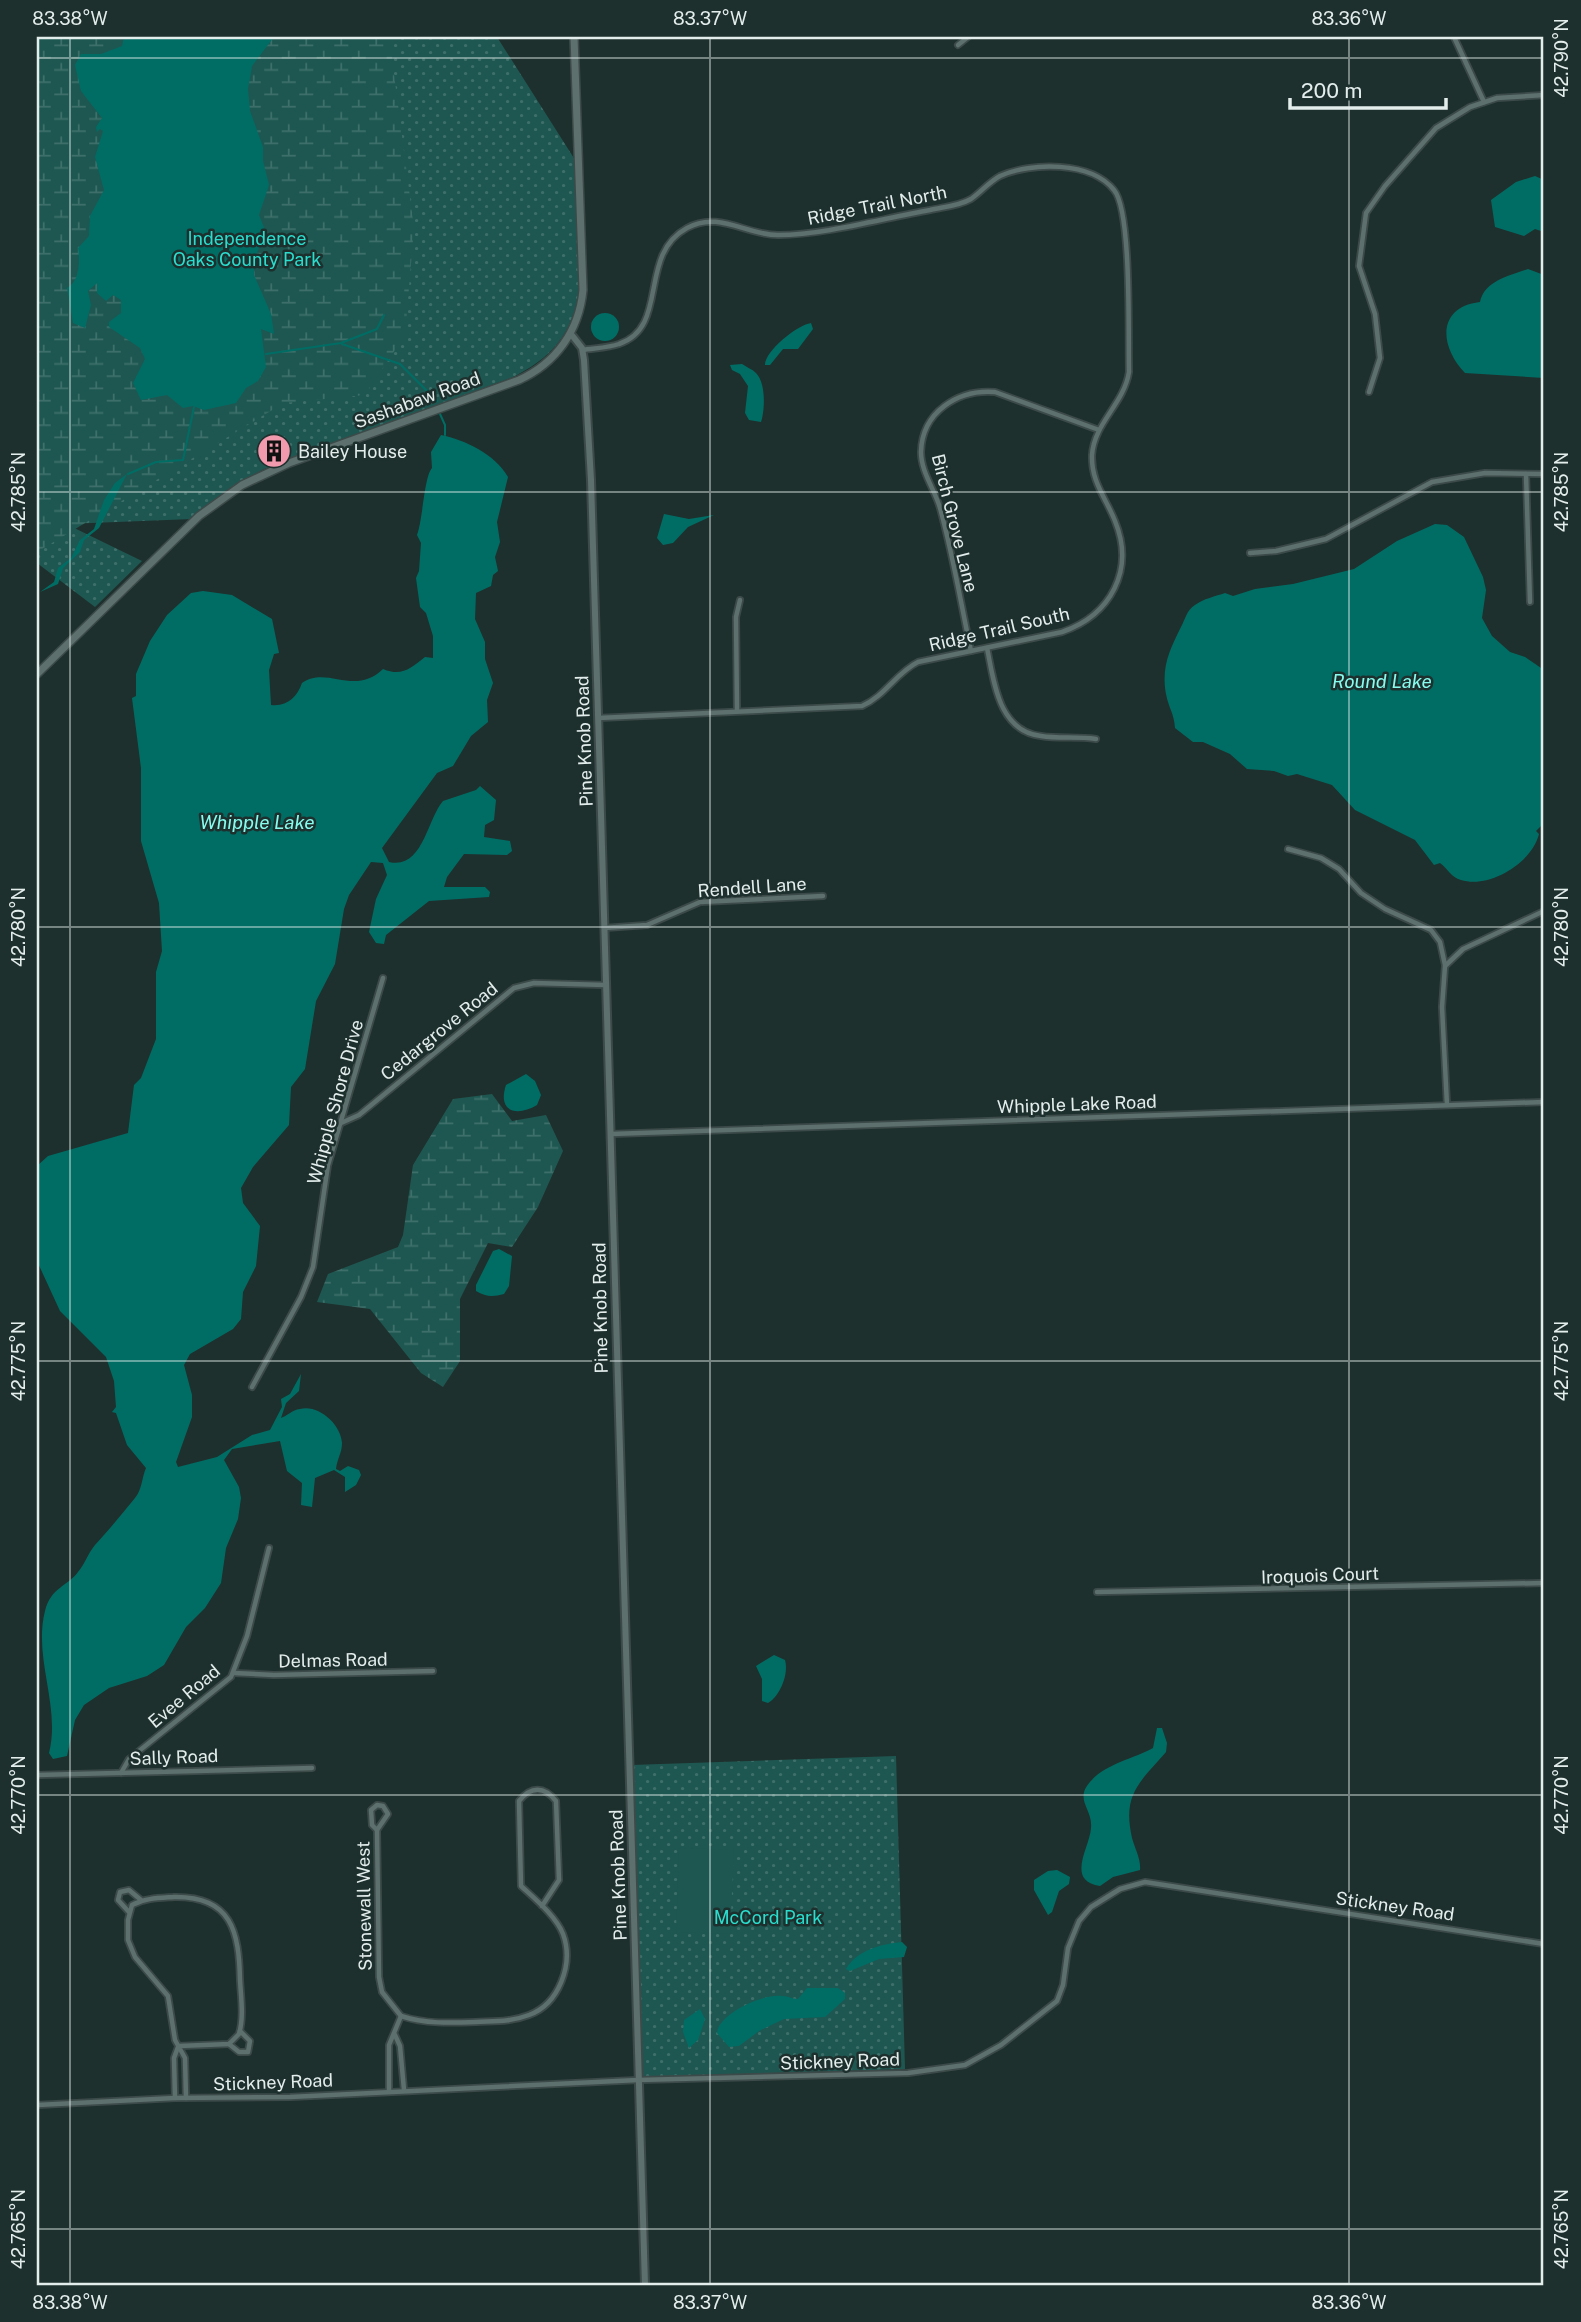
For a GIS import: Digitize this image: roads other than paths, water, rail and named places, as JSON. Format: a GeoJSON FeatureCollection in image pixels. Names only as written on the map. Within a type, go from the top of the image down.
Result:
{"type":"FeatureCollection","features":[{"type":"Feature","properties":{"kind":"main road","name":"Sashabaw Road"},"geometry":{"type":"LineString","coordinates":[[37,674],[192,524],[235,489],[289,463],[523,378],[552,359],[571,334],[581,307],[583,285],[575,37]]}},
{"type":"Feature","properties":{"kind":"street"},"geometry":{"type":"LineString","coordinates":[[958,45],[968,37]]}},
{"type":"Feature","properties":{"kind":"street"},"geometry":{"type":"LineString","coordinates":[[1454,37],[1484,102]]}},
{"type":"Feature","properties":{"kind":"street"},"geometry":{"type":"LineString","coordinates":[[1369,392],[1380,358],[1375,314],[1359,266],[1366,213],[1385,186],[1436,128],[1470,107],[1497,98],[1544,95]]}},
{"type":"Feature","properties":{"kind":"street","name":"Ridge Trail North"},"geometry":{"type":"LineString","coordinates":[[582,350],[618,345],[637,334],[649,314],[661,256],[673,238],[696,224],[719,221],[767,234],[802,233],[965,202],[993,180],[1014,171],[1076,169],[1098,175],[1116,191],[1124,218],[1129,372],[1125,389],[1099,430]]}},
{"type":"Feature","properties":{"kind":"street"},"geometry":{"type":"LineString","coordinates":[[571,334],[582,350]]}},
{"type":"Feature","properties":{"kind":"street","name":"Pine Knob Road"},"geometry":{"type":"LineString","coordinates":[[582,350],[592,494],[645,2285]]}},
{"type":"Feature","properties":{"kind":"street","name":"Birch Grove Lane"},"geometry":{"type":"LineString","coordinates":[[971,651],[940,509],[922,459],[923,441],[929,424],[956,397],[984,391],[1099,430]]}},
{"type":"Feature","properties":{"kind":"street","name":"Ridge Trail South"},"geometry":{"type":"LineString","coordinates":[[597,718],[862,706],[911,665],[1079,626],[1098,614],[1111,596],[1120,575],[1123,547],[1114,517],[1096,481],[1092,454],[1099,430]]}},
{"type":"Feature","properties":{"kind":"street"},"geometry":{"type":"LineString","coordinates":[[1250,553],[1276,551],[1326,539],[1419,487],[1453,477],[1485,473],[1544,474]]}},
{"type":"Feature","properties":{"kind":"street"},"geometry":{"type":"LineString","coordinates":[[1526,474],[1530,602]]}},
{"type":"Feature","properties":{"kind":"street"},"geometry":{"type":"LineString","coordinates":[[737,711],[736,617],[740,600]]}},
{"type":"Feature","properties":{"kind":"street"},"geometry":{"type":"LineString","coordinates":[[987,648],[997,695],[1013,723],[1039,736],[1096,739]]}},
{"type":"Feature","properties":{"kind":"street"},"geometry":{"type":"LineString","coordinates":[[1288,849],[1321,858],[1339,869],[1361,893],[1385,909],[1431,930],[1440,942],[1445,966],[1442,979],[1447,1105]]}},
{"type":"Feature","properties":{"kind":"street","name":"Rendell Lane"},"geometry":{"type":"LineString","coordinates":[[604,928],[647,925],[700,902],[823,896]]}},
{"type":"Feature","properties":{"kind":"street"},"geometry":{"type":"LineString","coordinates":[[1445,966],[1463,949],[1544,911]]}},
{"type":"Feature","properties":{"kind":"street","name":"Whipple Shore Drive"},"geometry":{"type":"LineString","coordinates":[[252,1387],[301,1297],[313,1267],[328,1165],[383,978]]}},
{"type":"Feature","properties":{"kind":"street","name":"Cedargrove Road"},"geometry":{"type":"LineString","coordinates":[[341,1123],[359,1115],[514,988],[534,984],[606,985]]}},
{"type":"Feature","properties":{"kind":"street","name":"Whipple Lake Road"},"geometry":{"type":"LineString","coordinates":[[611,1134],[1544,1102]]}},
{"type":"Feature","properties":{"kind":"street","name":"Evee Road"},"geometry":{"type":"LineString","coordinates":[[121,1773],[130,1759],[234,1673],[247,1636],[269,1548]]}},
{"type":"Feature","properties":{"kind":"street","name":"Iroquois Court"},"geometry":{"type":"LineString","coordinates":[[1097,1592],[1544,1583]]}},
{"type":"Feature","properties":{"kind":"street","name":"Delmas Road"},"geometry":{"type":"LineString","coordinates":[[234,1673],[310,1675],[433,1671]]}},
{"type":"Feature","properties":{"kind":"street","name":"Sally Road"},"geometry":{"type":"LineString","coordinates":[[37,1775],[312,1768]]}},
{"type":"Feature","properties":{"kind":"street"},"geometry":{"type":"LineString","coordinates":[[389,2091],[389,2045],[396,2035],[401,2016],[444,2023],[511,2020],[532,2014],[559,1988],[566,1961],[563,1932],[521,1886],[519,1801],[527,1791],[539,1788],[550,1793],[556,1801],[559,1880],[542,1906]]}},
{"type":"Feature","properties":{"kind":"street"},"geometry":{"type":"LineString","coordinates":[[377,1805],[383,1806],[388,1814],[377,1830],[372,1825],[371,1810],[377,1805]]}},
{"type":"Feature","properties":{"kind":"street","name":"Stonewall West"},"geometry":{"type":"LineString","coordinates":[[377,1830],[379,1977],[382,1992],[401,2016]]}},
{"type":"Feature","properties":{"kind":"street","name":"Stickney Road"},"geometry":{"type":"LineString","coordinates":[[37,2105],[175,2098],[290,2097],[638,2080],[908,2073],[965,2065],[1001,2045],[1057,2001],[1063,1985],[1068,1948],[1079,1921],[1091,1907],[1133,1884],[1159,1884],[1544,1944]]}},
{"type":"Feature","properties":{"kind":"street"},"geometry":{"type":"LineString","coordinates":[[130,1912],[118,1900],[120,1892],[128,1890],[141,1900]]}},
{"type":"Feature","properties":{"kind":"street"},"geometry":{"type":"LineString","coordinates":[[178,2046],[229,2044],[235,2040],[240,2031],[238,1940],[227,1916],[197,1899],[141,1900],[132,1905],[130,1912],[127,1928],[131,1948],[168,1996],[178,2046],[185,2058],[186,2098]]}},
{"type":"Feature","properties":{"kind":"street"},"geometry":{"type":"LineString","coordinates":[[229,2044],[239,2052],[248,2052],[250,2041],[240,2031]]}},
{"type":"Feature","properties":{"kind":"street"},"geometry":{"type":"LineString","coordinates":[[396,2035],[400,2046],[404,2090]]}},
{"type":"Feature","properties":{"kind":"street"},"geometry":{"type":"LineString","coordinates":[[175,2098],[173,2058],[178,2046]]}},
{"type":"Feature","properties":{"kind":"street"},"geometry":{"type":"LineString","coordinates":[[389,2067],[401,2066]]}},
{"type":"Feature","properties":{"kind":"water"},"geometry":{"type":"Polygon","coordinates":[[[124,37],[274,37],[252,66],[248,89],[250,111],[263,147],[263,161],[269,185],[259,215],[265,230],[254,262],[254,275],[271,314],[274,334],[261,329],[266,367],[258,381],[246,388],[236,403],[204,410],[193,406],[183,408],[167,395],[141,400],[133,383],[145,359],[140,348],[109,327],[109,322],[121,313],[121,300],[113,295],[106,301],[97,293],[97,283],[88,291],[91,305],[85,328],[73,323],[67,288],[77,276],[78,248],[89,236],[90,216],[104,190],[95,157],[103,131],[100,129],[97,132],[96,127],[102,118],[81,91],[75,65],[81,54],[101,54],[122,46],[124,37]]]}},
{"type":"Feature","properties":{"kind":"water"},"geometry":{"type":"Polygon","coordinates":[[[1535,176],[1544,180],[1544,232],[1535,229],[1524,236],[1495,227],[1491,200],[1516,182],[1535,176]]]}},
{"type":"Feature","properties":{"kind":"water"},"geometry":{"type":"Polygon","coordinates":[[[1528,269],[1544,275],[1544,378],[1465,373],[1450,351],[1447,329],[1450,320],[1456,311],[1466,305],[1480,302],[1482,295],[1492,284],[1528,269]]]}},
{"type":"Feature","properties":{"kind":"water"},"geometry":{"type":"Polygon","coordinates":[[[605,313],[615,317],[619,327],[615,337],[605,341],[595,337],[591,327],[595,317],[605,313]]]}},
{"type":"Feature","properties":{"kind":"water"},"geometry":{"type":"Polygon","coordinates":[[[811,323],[813,329],[798,349],[783,349],[770,365],[765,365],[770,353],[783,340],[798,328],[811,323]]]}},
{"type":"Feature","properties":{"kind":"water"},"geometry":{"type":"Polygon","coordinates":[[[742,364],[756,373],[762,383],[764,404],[761,422],[749,420],[745,413],[748,386],[730,365],[742,364]]]}},
{"type":"Feature","properties":{"kind":"water","name":"Whipple Lake"},"geometry":{"type":"Polygon","coordinates":[[[441,435],[479,449],[495,461],[508,477],[497,522],[500,542],[495,557],[498,571],[493,575],[491,586],[476,593],[475,619],[485,642],[485,659],[493,683],[487,700],[488,722],[471,736],[453,766],[437,773],[382,848],[389,862],[410,858],[423,841],[443,801],[476,790],[480,786],[496,800],[494,820],[485,825],[484,837],[510,841],[512,851],[507,855],[464,854],[447,877],[444,887],[485,887],[490,892],[489,897],[429,901],[386,935],[384,944],[376,943],[369,932],[376,899],[387,875],[383,863],[371,862],[349,895],[344,909],[335,964],[316,1001],[305,1069],[291,1087],[289,1125],[253,1167],[241,1188],[243,1203],[260,1226],[256,1266],[243,1292],[241,1319],[233,1329],[190,1354],[184,1365],[192,1395],[192,1417],[176,1462],[178,1467],[217,1457],[252,1435],[270,1430],[282,1407],[281,1399],[290,1394],[301,1374],[299,1391],[286,1403],[281,1418],[307,1408],[327,1417],[341,1436],[336,1469],[340,1471],[348,1466],[359,1470],[361,1475],[356,1485],[345,1492],[345,1477],[334,1470],[315,1478],[312,1507],[301,1505],[302,1483],[287,1471],[280,1441],[232,1449],[224,1460],[239,1487],[241,1498],[238,1519],[226,1548],[221,1583],[205,1608],[186,1627],[164,1665],[147,1676],[109,1688],[84,1705],[75,1720],[67,1756],[53,1759],[49,1753],[52,1718],[42,1647],[45,1611],[51,1597],[74,1577],[93,1548],[137,1495],[146,1468],[127,1445],[116,1413],[112,1412],[116,1407],[114,1381],[106,1357],[60,1311],[37,1261],[37,1166],[48,1156],[128,1133],[134,1085],[141,1078],[156,1039],[156,972],[162,951],[159,903],[141,841],[141,768],[132,698],[136,696],[136,674],[150,641],[167,615],[191,593],[203,591],[232,595],[272,619],[279,653],[274,654],[269,670],[271,705],[291,700],[302,683],[311,678],[362,680],[383,669],[401,672],[425,657],[433,658],[433,636],[426,613],[420,607],[416,578],[421,543],[417,535],[427,480],[432,468],[431,452],[441,435]]]}},
{"type":"Feature","properties":{"kind":"water"},"geometry":{"type":"Polygon","coordinates":[[[127,474],[99,528],[84,540],[80,552],[63,568],[58,584],[40,592],[54,582],[58,568],[71,558],[80,540],[94,529],[104,500],[115,483],[127,474]]]}},
{"type":"Feature","properties":{"kind":"water"},"geometry":{"type":"Polygon","coordinates":[[[664,514],[689,519],[714,515],[688,527],[673,543],[663,545],[657,538],[664,514]]]}},
{"type":"Feature","properties":{"kind":"water","name":"Round Lake"},"geometry":{"type":"Polygon","coordinates":[[[1435,524],[1447,525],[1464,537],[1483,577],[1486,590],[1482,618],[1492,636],[1510,652],[1525,657],[1544,670],[1544,823],[1536,831],[1539,834],[1535,845],[1519,864],[1484,881],[1461,880],[1440,863],[1434,865],[1415,840],[1355,810],[1332,785],[1297,774],[1288,776],[1274,771],[1247,769],[1230,754],[1203,742],[1193,742],[1175,728],[1166,694],[1165,675],[1170,651],[1188,612],[1198,603],[1225,593],[1233,596],[1354,569],[1397,541],[1435,524]]]}},
{"type":"Feature","properties":{"kind":"water"},"geometry":{"type":"Polygon","coordinates":[[[526,1074],[535,1081],[541,1095],[537,1105],[522,1111],[511,1110],[504,1101],[506,1085],[526,1074]]]}},
{"type":"Feature","properties":{"kind":"water"},"geometry":{"type":"Polygon","coordinates":[[[499,1249],[512,1256],[509,1286],[504,1294],[493,1296],[476,1291],[476,1285],[493,1251],[499,1249]]]}},
{"type":"Feature","properties":{"kind":"water"},"geometry":{"type":"Polygon","coordinates":[[[774,1655],[785,1660],[786,1672],[780,1690],[768,1703],[762,1701],[762,1679],[756,1666],[774,1655]]]}},
{"type":"Feature","properties":{"kind":"water"},"geometry":{"type":"Polygon","coordinates":[[[1157,1728],[1162,1728],[1167,1743],[1166,1752],[1141,1781],[1129,1810],[1140,1870],[1113,1877],[1100,1886],[1090,1883],[1084,1878],[1082,1870],[1091,1828],[1084,1799],[1086,1788],[1103,1771],[1153,1748],[1157,1728]]]}},
{"type":"Feature","properties":{"kind":"water"},"geometry":{"type":"Polygon","coordinates":[[[1057,1870],[1070,1877],[1069,1884],[1059,1891],[1052,1912],[1048,1915],[1034,1890],[1034,1880],[1048,1871],[1057,1870]]]}},
{"type":"Feature","properties":{"kind":"water"},"geometry":{"type":"Polygon","coordinates":[[[902,1942],[907,1947],[904,1957],[879,1959],[850,1971],[846,1969],[856,1957],[870,1949],[902,1942]]]}},
{"type":"Feature","properties":{"kind":"water"},"geometry":{"type":"Polygon","coordinates":[[[807,1988],[838,1988],[845,1993],[845,1999],[825,2017],[784,2019],[759,2031],[739,2046],[729,2047],[717,2033],[725,2019],[743,2006],[774,1996],[798,1999],[807,1988]]]}},
{"type":"Feature","properties":{"kind":"water"},"geometry":{"type":"Polygon","coordinates":[[[700,2009],[705,2019],[698,2040],[689,2048],[683,2032],[684,2020],[700,2009]]]}},
{"type":"Feature","properties":{"kind":"waterway"},"geometry":{"type":"LineString","coordinates":[[266,354],[341,343],[377,329],[384,315]]}},
{"type":"Feature","properties":{"kind":"waterway"},"geometry":{"type":"LineString","coordinates":[[342,344],[400,364],[437,401]]}},
{"type":"Feature","properties":{"kind":"waterway"},"geometry":{"type":"LineString","coordinates":[[128,474],[156,462],[183,460],[194,407]]}},
{"type":"Feature","properties":{"kind":"waterway"},"geometry":{"type":"LineString","coordinates":[[440,414],[445,425],[445,435]]}},
{"type":"Feature","properties":{"kind":"place","name":"Bailey House"},"geometry":{"type":"Point","coordinates":[274,451]}},
{"type":"Feature","properties":{"kind":"park label","name":"Independence Oaks County Park"},"geometry":{"type":"Point","coordinates":[247,248]}},
{"type":"Feature","properties":{"kind":"park label","name":"McCord Park"},"geometry":{"type":"Point","coordinates":[768,1917]}}]}
